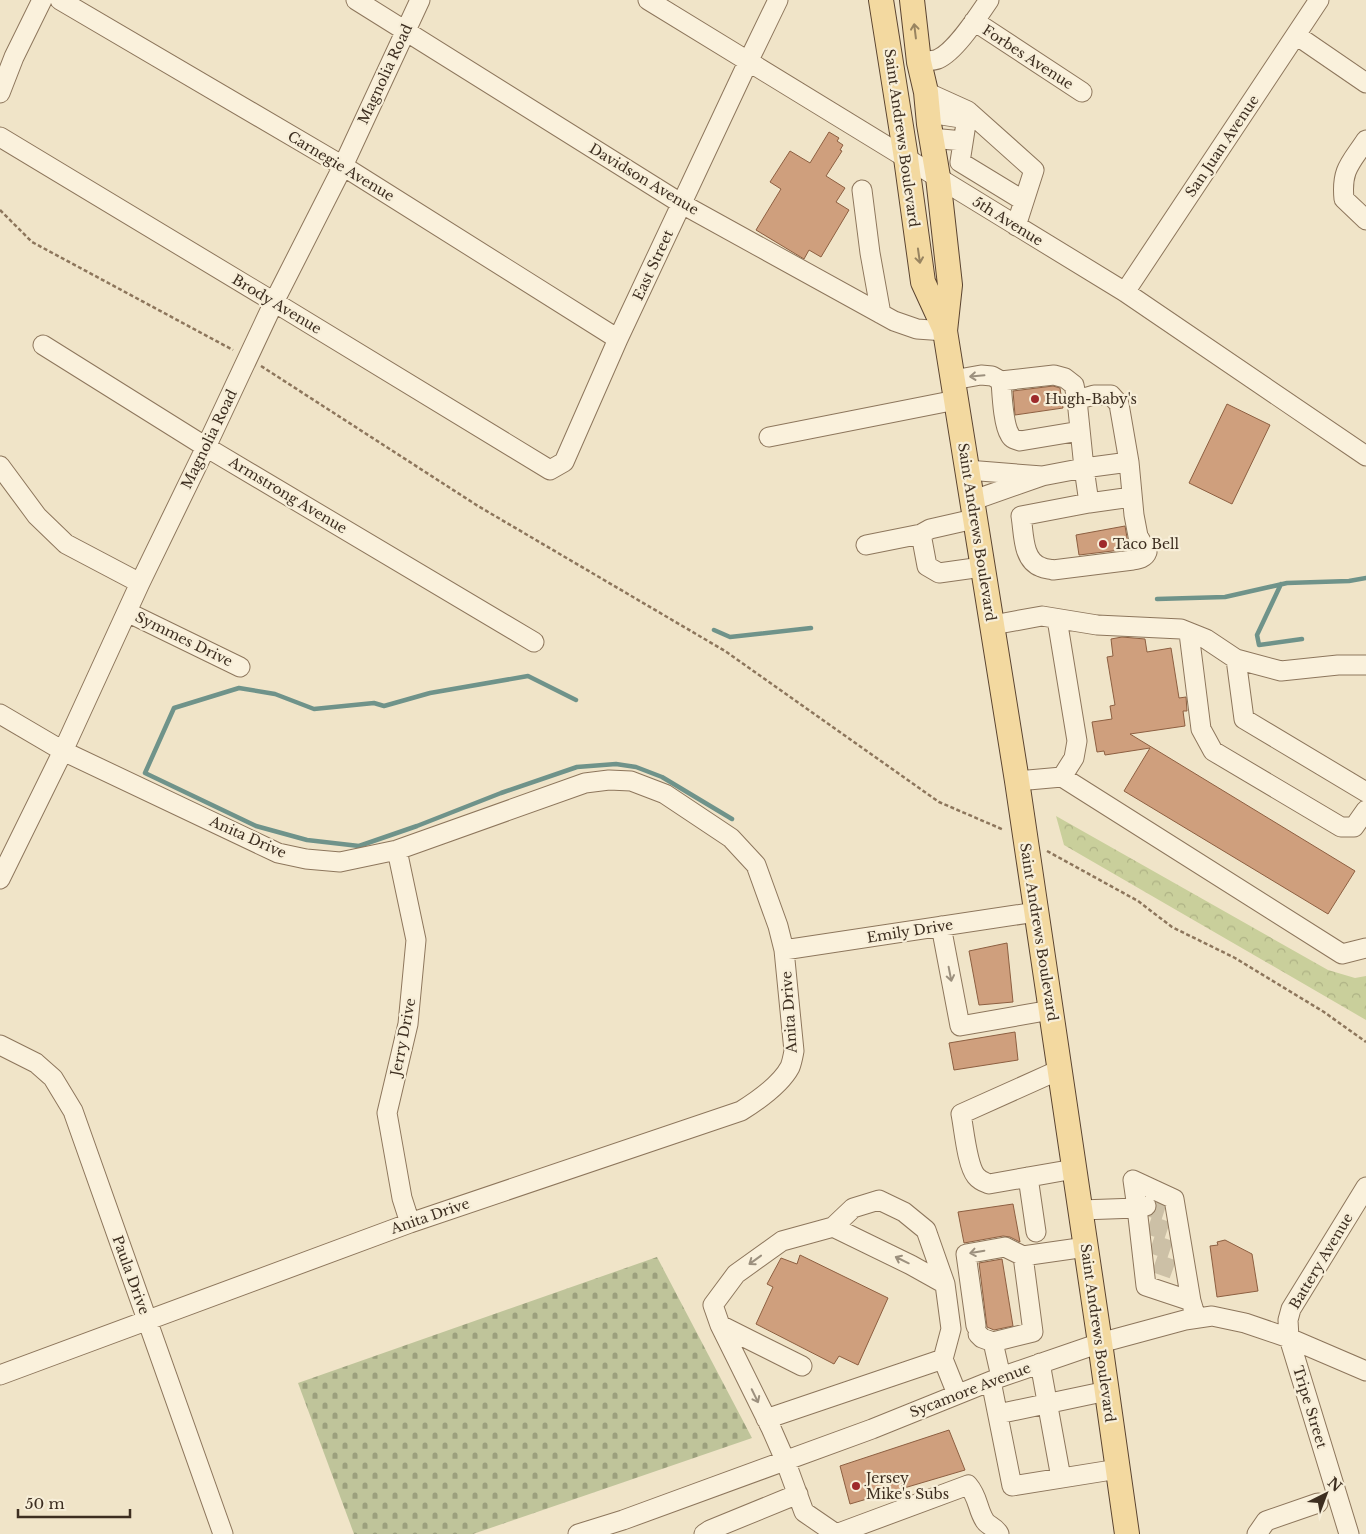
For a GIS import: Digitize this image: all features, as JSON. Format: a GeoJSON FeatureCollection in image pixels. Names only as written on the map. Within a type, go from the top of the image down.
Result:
{"type":"FeatureCollection","features":[{"type":"Feature","properties":{"kind":"main road","name":"Saint Andrews Boulevard"},"geometry":{"type":"LineString","coordinates":[[881,0],[923,282],[945,331]]}},
{"type":"Feature","properties":{"kind":"main road","name":"Saint Andrews Boulevard"},"geometry":{"type":"LineString","coordinates":[[912,0],[919,62],[938,177],[950,285],[945,331],[1017,781],[1127,1534]]}},
{"type":"Feature","properties":{"kind":"street"},"geometry":{"type":"LineString","coordinates":[[0,93],[7,53],[42,0]]}},
{"type":"Feature","properties":{"kind":"street","name":"Carnegie Avenue"},"geometry":{"type":"LineString","coordinates":[[60,0],[343,166],[618,339]]}},
{"type":"Feature","properties":{"kind":"street","name":"Davidson Avenue"},"geometry":{"type":"LineString","coordinates":[[356,0],[682,204],[894,321],[917,329],[945,331]]}},
{"type":"Feature","properties":{"kind":"street","name":"Magnolia Road"},"geometry":{"type":"LineString","coordinates":[[0,879],[63,751],[140,583],[274,302],[343,166],[420,0]]}},
{"type":"Feature","properties":{"kind":"street","name":"5th Avenue"},"geometry":{"type":"LineString","coordinates":[[648,0],[1125,292],[1365,452]]}},
{"type":"Feature","properties":{"kind":"street","name":"East Street"},"geometry":{"type":"LineString","coordinates":[[550,470],[564,462],[618,339],[778,0]]}},
{"type":"Feature","properties":{"kind":"street"},"geometry":{"type":"LineString","coordinates":[[919,62],[937,60],[948,53],[974,22],[989,0]]}},
{"type":"Feature","properties":{"kind":"street","name":"San Juan Avenue"},"geometry":{"type":"LineString","coordinates":[[1125,292],[1319,0]]}},
{"type":"Feature","properties":{"kind":"street","name":"Forbes Avenue"},"geometry":{"type":"LineString","coordinates":[[974,22],[1082,92]]}},
{"type":"Feature","properties":{"kind":"street"},"geometry":{"type":"LineString","coordinates":[[1296,35],[1366,83]]}},
{"type":"Feature","properties":{"kind":"street"},"geometry":{"type":"LineString","coordinates":[[929,117],[966,125],[1034,170],[1016,226]]}},
{"type":"Feature","properties":{"kind":"street"},"geometry":{"type":"LineString","coordinates":[[929,117],[966,125]]}},
{"type":"Feature","properties":{"kind":"street"},"geometry":{"type":"LineString","coordinates":[[966,125],[960,162],[1024,201]]}},
{"type":"Feature","properties":{"kind":"street","name":"Brody Avenue"},"geometry":{"type":"LineString","coordinates":[[1,138],[550,470]]}},
{"type":"Feature","properties":{"kind":"street"},"geometry":{"type":"LineString","coordinates":[[1366,140],[1344,172],[1343,186],[1344,199],[1366,220]]}},
{"type":"Feature","properties":{"kind":"street"},"geometry":{"type":"LineString","coordinates":[[862,190],[870,253],[881,314]]}},
{"type":"Feature","properties":{"kind":"street","name":"Armstrong Avenue"},"geometry":{"type":"LineString","coordinates":[[43,345],[206,447],[534,642]]}},
{"type":"Feature","properties":{"kind":"street"},"geometry":{"type":"LineString","coordinates":[[769,437],[954,390],[981,375],[992,376],[1001,381],[1054,375],[1066,378],[1074,385],[1089,503]]}},
{"type":"Feature","properties":{"kind":"street"},"geometry":{"type":"LineString","coordinates":[[1001,381],[1006,425],[1013,439],[1020,441],[1080,431]]}},
{"type":"Feature","properties":{"kind":"street"},"geometry":{"type":"LineString","coordinates":[[1077,400],[1103,394],[1111,395],[1119,404],[1129,462],[1138,536],[1147,552],[1146,556],[1140,559],[1053,570],[1041,568],[1027,556],[1021,516],[1132,497]]}},
{"type":"Feature","properties":{"kind":"street"},"geometry":{"type":"LineString","coordinates":[[967,470],[1042,476],[1129,462]]}},
{"type":"Feature","properties":{"kind":"street"},"geometry":{"type":"LineString","coordinates":[[0,466],[38,516],[66,544],[140,583]]}},
{"type":"Feature","properties":{"kind":"street"},"geometry":{"type":"LineString","coordinates":[[866,545],[921,534],[1042,476]]}},
{"type":"Feature","properties":{"kind":"street"},"geometry":{"type":"LineString","coordinates":[[921,534],[927,566],[939,573],[982,567]]}},
{"type":"Feature","properties":{"kind":"street","name":"Symmes Drive"},"geometry":{"type":"LineString","coordinates":[[127,612],[240,667]]}},
{"type":"Feature","properties":{"kind":"street"},"geometry":{"type":"LineString","coordinates":[[993,626],[1042,616],[1097,625],[1182,629],[1206,640],[1236,659],[1281,671],[1366,665]]}},
{"type":"Feature","properties":{"kind":"street"},"geometry":{"type":"LineString","coordinates":[[1057,619],[1077,741],[1074,758],[1062,777]]}},
{"type":"Feature","properties":{"kind":"street"},"geometry":{"type":"LineString","coordinates":[[1189,632],[1201,729],[1213,751],[1341,827],[1354,827],[1366,810]]}},
{"type":"Feature","properties":{"kind":"street"},"geometry":{"type":"LineString","coordinates":[[1236,659],[1244,719],[1366,792]]}},
{"type":"Feature","properties":{"kind":"street","name":"Anita Drive"},"geometry":{"type":"LineString","coordinates":[[0,714],[63,751],[278,852],[306,860],[340,862],[398,850],[585,784],[608,780],[631,781],[665,794],[731,838],[756,865],[778,926],[784,950],[794,1051],[790,1066],[781,1078],[758,1100],[741,1111],[410,1222],[0,1375]]}},
{"type":"Feature","properties":{"kind":"street"},"geometry":{"type":"LineString","coordinates":[[1017,781],[1062,777],[1342,954],[1366,948]]}},
{"type":"Feature","properties":{"kind":"street","name":"Jerry Drive"},"geometry":{"type":"LineString","coordinates":[[398,850],[416,940],[408,1024],[387,1113],[402,1198],[410,1222]]}},
{"type":"Feature","properties":{"kind":"street","name":"Emily Drive"},"geometry":{"type":"LineString","coordinates":[[784,950],[1036,912]]}},
{"type":"Feature","properties":{"kind":"street"},"geometry":{"type":"LineString","coordinates":[[940,926],[960,1026],[1051,1010]]}},
{"type":"Feature","properties":{"kind":"street","name":"Paula Drive"},"geometry":{"type":"LineString","coordinates":[[0,1045],[36,1063],[53,1078],[73,1111],[223,1534]]}},
{"type":"Feature","properties":{"kind":"street"},"geometry":{"type":"LineString","coordinates":[[1059,1070],[962,1114],[970,1161],[974,1174],[980,1181],[989,1184],[1074,1169]]}},
{"type":"Feature","properties":{"kind":"street"},"geometry":{"type":"LineString","coordinates":[[1028,1177],[1036,1232]]}},
{"type":"Feature","properties":{"kind":"street"},"geometry":{"type":"LineString","coordinates":[[1133,1180],[1174,1199],[1178,1244],[1194,1309],[1146,1286],[1145,1233],[1133,1180]]}},
{"type":"Feature","properties":{"kind":"street","name":"Battery Avenue"},"geometry":{"type":"LineString","coordinates":[[1289,1338],[1288,1320],[1291,1309],[1366,1187]]}},
{"type":"Feature","properties":{"kind":"street"},"geometry":{"type":"LineString","coordinates":[[957,1394],[943,1359],[950,1329],[945,1284],[926,1230],[904,1212],[879,1200],[853,1208],[833,1227],[782,1241],[736,1274],[713,1305],[720,1325],[785,1460],[804,1512],[836,1534],[968,1485],[975,1493],[985,1522],[997,1530],[999,1534]]}},
{"type":"Feature","properties":{"kind":"street"},"geometry":{"type":"LineString","coordinates":[[1081,1210],[1145,1233]]}},
{"type":"Feature","properties":{"kind":"street"},"geometry":{"type":"LineString","coordinates":[[833,1227],[912,1265],[945,1284]]}},
{"type":"Feature","properties":{"kind":"street"},"geometry":{"type":"LineString","coordinates":[[1086,1247],[1023,1256],[1005,1247],[966,1254],[982,1334],[996,1379],[998,1414],[1012,1486],[1118,1469]]}},
{"type":"Feature","properties":{"kind":"street"},"geometry":{"type":"LineString","coordinates":[[982,1334],[1032,1332],[1023,1256]]}},
{"type":"Feature","properties":{"kind":"street","name":"Sycamore Avenue"},"geometry":{"type":"LineString","coordinates":[[578,1534],[625,1527],[785,1460],[872,1429],[996,1379],[1100,1343],[1185,1320],[1194,1309],[1289,1338],[1366,1371]]}},
{"type":"Feature","properties":{"kind":"street"},"geometry":{"type":"LineString","coordinates":[[720,1325],[802,1366]]}},
{"type":"Feature","properties":{"kind":"street","name":"Tripe Street"},"geometry":{"type":"LineString","coordinates":[[1289,1338],[1349,1534]]}},
{"type":"Feature","properties":{"kind":"street"},"geometry":{"type":"LineString","coordinates":[[766,1418],[943,1359]]}},
{"type":"Feature","properties":{"kind":"street"},"geometry":{"type":"LineString","coordinates":[[1040,1363],[1061,1478]]}},
{"type":"Feature","properties":{"kind":"street"},"geometry":{"type":"LineString","coordinates":[[998,1414],[1107,1391]]}},
{"type":"Feature","properties":{"kind":"street"},"geometry":{"type":"LineString","coordinates":[[704,1534],[798,1494]]}},
{"type":"Feature","properties":{"kind":"street"},"geometry":{"type":"LineString","coordinates":[[1256,1534],[1266,1521],[1318,1503]]}},
{"type":"Feature","properties":{"kind":"path"},"geometry":{"type":"LineString","coordinates":[[0,210],[32,242],[248,358],[478,506],[725,652],[939,802],[1025,839],[1138,901],[1172,927],[1235,958],[1324,1012],[1366,1042]]}},
{"type":"Feature","properties":{"kind":"green space"},"geometry":{"type":"Polygon","coordinates":[[[1056,816],[1328,970],[1355,978],[1366,976],[1366,1020],[1064,845],[1056,816]]]}},
{"type":"Feature","properties":{"kind":"green space"},"geometry":{"type":"Polygon","coordinates":[[[657,1257],[752,1438],[473,1534],[354,1534],[298,1383],[657,1257]]]}},
{"type":"Feature","properties":{"kind":"building"},"geometry":{"type":"Polygon","coordinates":[[[829,132],[839,138],[837,141],[843,145],[840,150],[842,151],[826,176],[845,188],[836,202],[849,210],[821,257],[809,250],[804,259],[756,230],[781,189],[770,182],[790,151],[810,163],[829,132]]]}},
{"type":"Feature","properties":{"kind":"building","name":"Hugh-Baby's"},"geometry":{"type":"Polygon","coordinates":[[[1053,386],[1060,388],[1063,408],[1015,415],[1013,391],[1053,386]]]}},
{"type":"Feature","properties":{"kind":"building"},"geometry":{"type":"Polygon","coordinates":[[[1227,404],[1270,425],[1232,504],[1189,483],[1227,404]]]}},
{"type":"Feature","properties":{"kind":"building","name":"Taco Bell"},"geometry":{"type":"Polygon","coordinates":[[[1125,526],[1129,549],[1079,555],[1076,535],[1125,526]]]}},
{"type":"Feature","properties":{"kind":"building"},"geometry":{"type":"Polygon","coordinates":[[[1122,637],[1145,639],[1147,652],[1171,648],[1179,698],[1186,697],[1187,711],[1183,711],[1185,726],[1130,734],[1355,871],[1328,914],[1124,791],[1150,748],[1105,755],[1104,751],[1097,752],[1092,722],[1112,719],[1110,706],[1115,705],[1107,657],[1113,656],[1111,639],[1122,637]]]}},
{"type":"Feature","properties":{"kind":"building"},"geometry":{"type":"Polygon","coordinates":[[[1007,943],[1013,1002],[979,1005],[969,951],[1007,943]]]}},
{"type":"Feature","properties":{"kind":"building"},"geometry":{"type":"Polygon","coordinates":[[[1015,1032],[1018,1060],[954,1070],[949,1043],[1015,1032]]]}},
{"type":"Feature","properties":{"kind":"building"},"geometry":{"type":"Polygon","coordinates":[[[1013,1204],[1020,1242],[1003,1236],[964,1243],[958,1212],[1013,1204]]]}},
{"type":"Feature","properties":{"kind":"building"},"geometry":{"type":"Polygon","coordinates":[[[1225,1240],[1252,1254],[1258,1291],[1217,1297],[1210,1246],[1218,1245],[1217,1242],[1225,1240]]]}},
{"type":"Feature","properties":{"kind":"building"},"geometry":{"type":"Polygon","coordinates":[[[800,1255],[888,1298],[858,1365],[839,1356],[834,1364],[756,1324],[773,1287],[767,1284],[781,1258],[797,1264],[800,1255]]]}},
{"type":"Feature","properties":{"kind":"building"},"geometry":{"type":"Polygon","coordinates":[[[1002,1259],[1013,1326],[994,1330],[987,1327],[979,1263],[1002,1259]]]}},
{"type":"Feature","properties":{"kind":"building"},"geometry":{"type":"Polygon","coordinates":[[[949,1430],[965,1470],[850,1504],[840,1466],[949,1430]]]}},
{"type":"Feature","properties":{"kind":"waterway"},"geometry":{"type":"LineString","coordinates":[[1157,599],[1225,597],[1287,583],[1349,581],[1366,578]]}},
{"type":"Feature","properties":{"kind":"waterway"},"geometry":{"type":"LineString","coordinates":[[1281,584],[1257,635],[1259,645],[1302,639]]}},
{"type":"Feature","properties":{"kind":"waterway"},"geometry":{"type":"LineString","coordinates":[[714,630],[730,637],[811,628]]}},
{"type":"Feature","properties":{"kind":"waterway"},"geometry":{"type":"LineString","coordinates":[[576,700],[528,676],[430,693],[384,706],[374,703],[314,709],[275,694],[239,688],[174,708],[145,773],[256,826],[307,840],[359,846],[577,767],[616,764],[636,767],[662,777],[732,819]]}},
{"type":"Feature","properties":{"kind":"tunnel"},"geometry":{"type":"LineString","coordinates":[[1146,1206],[1171,1214]]}},
{"type":"Feature","properties":{"kind":"tunnel"},"geometry":{"type":"LineString","coordinates":[[1149,1225],[1173,1233]]}},
{"type":"Feature","properties":{"kind":"tunnel"},"geometry":{"type":"LineString","coordinates":[[1152,1244],[1176,1252]]}},
{"type":"Feature","properties":{"kind":"tunnel"},"geometry":{"type":"LineString","coordinates":[[1155,1263],[1180,1272]]}},
{"type":"Feature","properties":{"kind":"place","name":"Hugh-Baby's"},"geometry":{"type":"Point","coordinates":[1035,399]}},
{"type":"Feature","properties":{"kind":"place","name":"Taco Bell"},"geometry":{"type":"Point","coordinates":[1103,544]}},
{"type":"Feature","properties":{"kind":"place","name":"Jersey Mike's Subs"},"geometry":{"type":"Point","coordinates":[856,1486]}}]}
